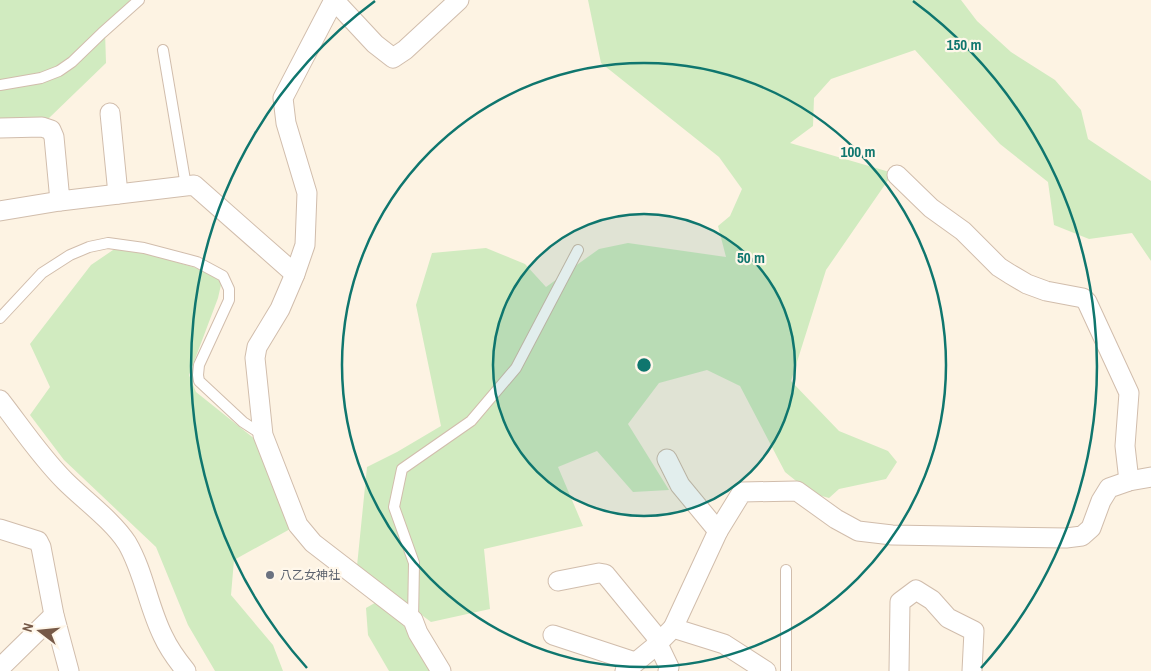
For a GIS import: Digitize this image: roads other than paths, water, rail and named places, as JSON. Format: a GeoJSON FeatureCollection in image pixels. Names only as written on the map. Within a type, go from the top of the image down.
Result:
{"type":"FeatureCollection","features":[{"type":"Feature","properties":{"kind":"street"},"geometry":{"type":"LineString","coordinates":[[441,671],[418,633],[414,620],[313,542],[298,525],[263,435],[255,358],[257,347],[280,309],[305,245],[307,193],[286,123],[283,98],[334,0],[374,44],[393,58],[405,50],[459,0]]}},
{"type":"Feature","properties":{"kind":"street"},"geometry":{"type":"LineString","coordinates":[[110,113],[118,194]]}},
{"type":"Feature","properties":{"kind":"street"},"geometry":{"type":"LineString","coordinates":[[0,128],[42,126],[51,130],[54,137],[60,201]]}},
{"type":"Feature","properties":{"kind":"street"},"geometry":{"type":"LineString","coordinates":[[897,175],[931,208],[964,232],[999,266],[1010,274],[1026,284],[1046,291],[1083,298],[1087,302],[1129,393],[1125,446],[1129,482]]}},
{"type":"Feature","properties":{"kind":"street"},"geometry":{"type":"LineString","coordinates":[[0,211],[60,201],[194,185],[295,274]]}},
{"type":"Feature","properties":{"kind":"street"},"geometry":{"type":"LineString","coordinates":[[0,400],[37,450],[125,541],[136,559],[162,634],[171,652],[186,671]]}},
{"type":"Feature","properties":{"kind":"street"},"geometry":{"type":"LineString","coordinates":[[667,459],[680,485],[718,531]]}},
{"type":"Feature","properties":{"kind":"street"},"geometry":{"type":"LineString","coordinates":[[553,634],[630,667],[664,637],[718,531],[742,492],[797,491],[833,518],[858,531],[892,535],[1066,538],[1082,536],[1091,528],[1101,501],[1109,488],[1151,478]]}},
{"type":"Feature","properties":{"kind":"street"},"geometry":{"type":"LineString","coordinates":[[0,528],[38,541],[41,547],[54,615],[69,671]]}},
{"type":"Feature","properties":{"kind":"street"},"geometry":{"type":"LineString","coordinates":[[558,581],[600,573],[605,574],[664,637],[668,671]]}},
{"type":"Feature","properties":{"kind":"street"},"geometry":{"type":"LineString","coordinates":[[899,671],[900,602],[916,590],[932,600],[948,618],[974,631],[972,671]]}},
{"type":"Feature","properties":{"kind":"street"},"geometry":{"type":"LineString","coordinates":[[0,668],[54,615]]}},
{"type":"Feature","properties":{"kind":"street"},"geometry":{"type":"LineString","coordinates":[[664,637],[724,644],[766,671]]}},
{"type":"Feature","properties":{"kind":"lane"},"geometry":{"type":"LineString","coordinates":[[0,85],[41,78],[59,71],[72,62],[139,0]]}},
{"type":"Feature","properties":{"kind":"lane"},"geometry":{"type":"LineString","coordinates":[[163,50],[186,186]]}},
{"type":"Feature","properties":{"kind":"lane"},"geometry":{"type":"LineString","coordinates":[[0,318],[42,273],[70,255],[89,247],[108,243],[144,248],[197,262],[223,276],[229,289],[229,300],[199,365],[199,381],[242,422],[263,435]]}},
{"type":"Feature","properties":{"kind":"lane"},"geometry":{"type":"LineString","coordinates":[[414,620],[414,563],[394,507],[402,469],[470,421],[516,368],[578,250]]}},
{"type":"Feature","properties":{"kind":"lane"},"geometry":{"type":"LineString","coordinates":[[786,570],[786,671]]}},
{"type":"Feature","properties":{"kind":"place","name":"八乙女神社"},"geometry":{"type":"Point","coordinates":[270,575]}}]}
